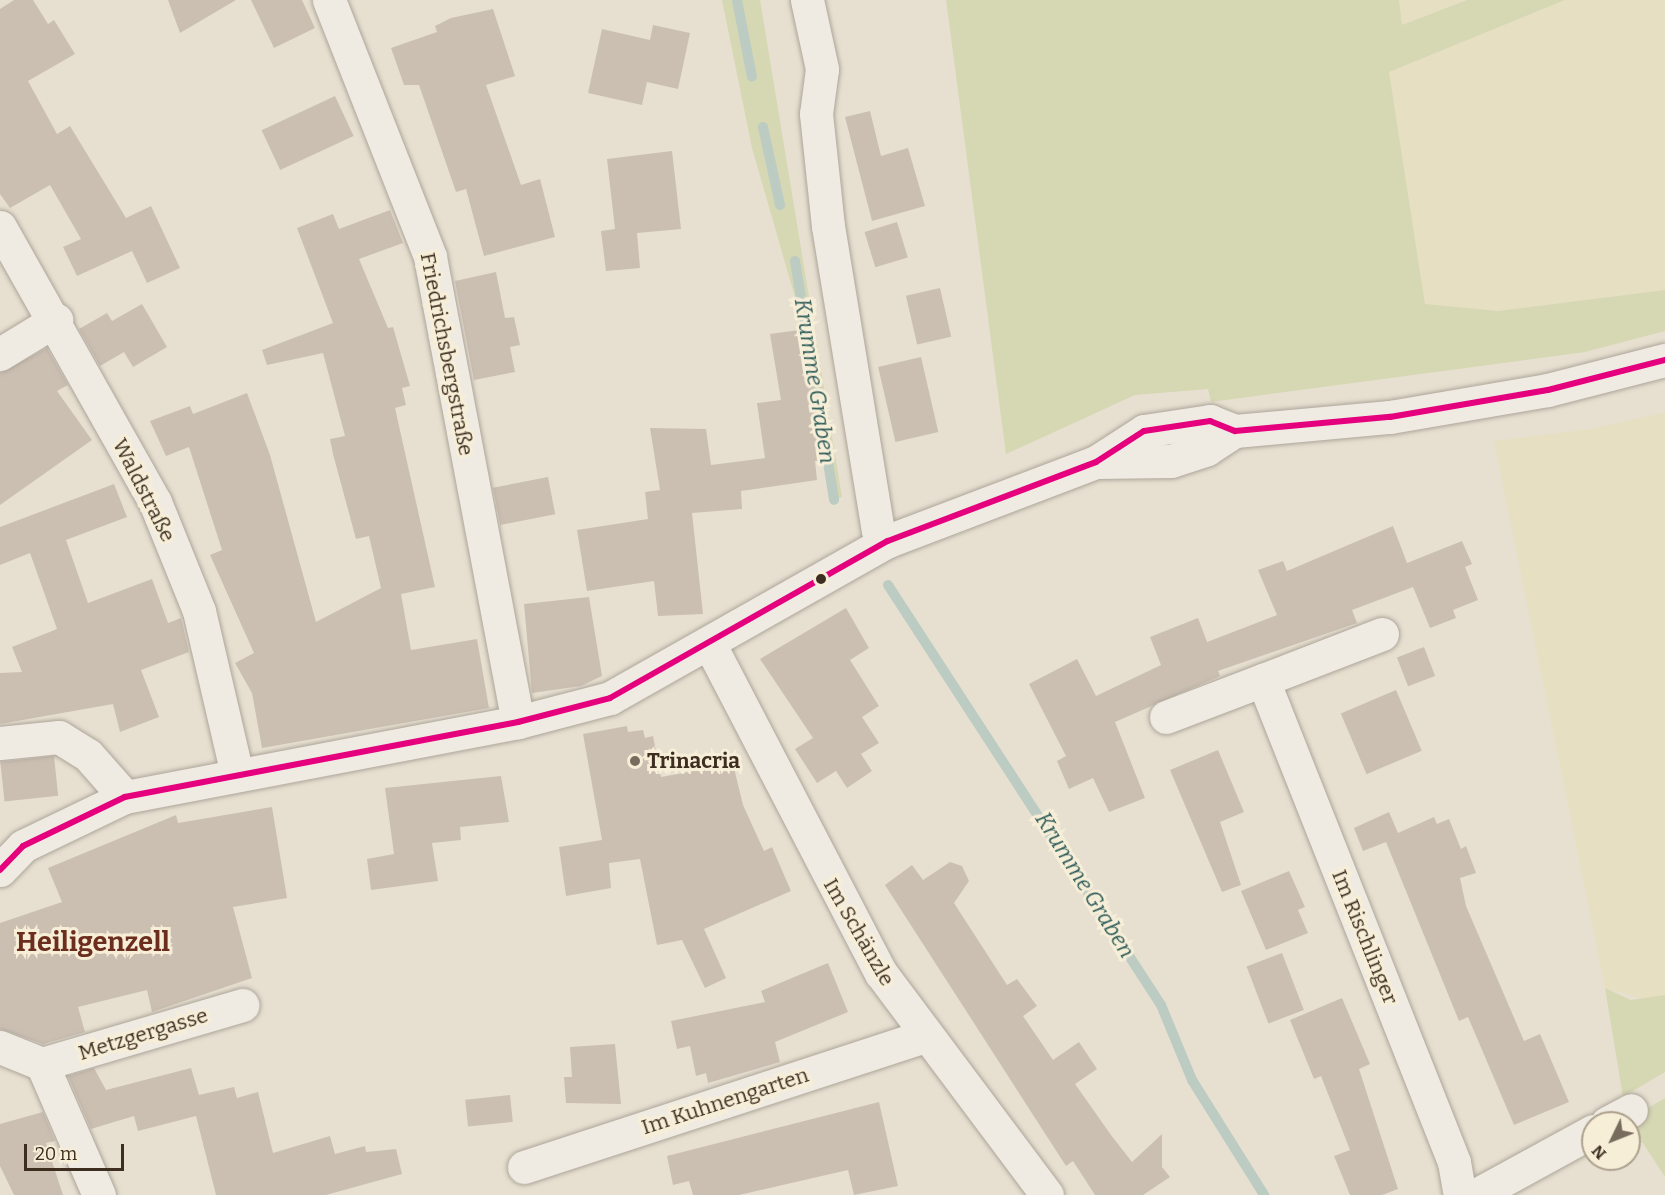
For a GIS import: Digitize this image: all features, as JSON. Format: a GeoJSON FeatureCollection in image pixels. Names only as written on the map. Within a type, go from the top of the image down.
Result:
{"type":"FeatureCollection","features":[{"type":"Feature","properties":{"kind":"street","name":"Friedrichsbergstraße"},"geometry":{"type":"LineString","coordinates":[[329,0],[430,257],[518,722]]}},
{"type":"Feature","properties":{"kind":"street"},"geometry":{"type":"LineString","coordinates":[[807,0],[822,69],[816,114],[828,226],[878,530],[888,541]]}},
{"type":"Feature","properties":{"kind":"street","name":"Waldstraße"},"geometry":{"type":"LineString","coordinates":[[0,227],[56,320],[155,502],[199,611],[237,774]]}},
{"type":"Feature","properties":{"kind":"street"},"geometry":{"type":"LineString","coordinates":[[0,354],[56,320]]}},
{"type":"Feature","properties":{"kind":"street"},"geometry":{"type":"LineString","coordinates":[[0,870],[23,846],[125,797],[518,722],[610,698],[710,645],[888,541],[1096,462],[1171,461],[1207,449],[1234,431],[1390,417],[1548,390],[1665,360]]}},
{"type":"Feature","properties":{"kind":"street"},"geometry":{"type":"LineString","coordinates":[[1166,717],[1382,634]]}},
{"type":"Feature","properties":{"kind":"street","name":"Im Schänzle"},"geometry":{"type":"LineString","coordinates":[[710,645],[829,882],[880,973],[925,1036],[1047,1195]]}},
{"type":"Feature","properties":{"kind":"street","name":"Im Rischlinger"},"geometry":{"type":"LineString","coordinates":[[1263,680],[1454,1162],[1460,1195]]}},
{"type":"Feature","properties":{"kind":"street"},"geometry":{"type":"LineString","coordinates":[[0,743],[59,737],[88,755],[125,797]]}},
{"type":"Feature","properties":{"kind":"street","name":"Metzgergasse"},"geometry":{"type":"LineString","coordinates":[[42,1064],[243,1005]]}},
{"type":"Feature","properties":{"kind":"street","name":"Im Kuhnengarten"},"geometry":{"type":"LineString","coordinates":[[524,1167],[925,1036]]}},
{"type":"Feature","properties":{"kind":"street"},"geometry":{"type":"LineString","coordinates":[[0,1047],[42,1064],[99,1195]]}},
{"type":"Feature","properties":{"kind":"street"},"geometry":{"type":"LineString","coordinates":[[1476,1195],[1581,1138]]}},
{"type":"Feature","properties":{"kind":"shaded area"},"geometry":{"type":"Polygon","coordinates":[[[1399,0],[1467,0],[1401,25],[1399,0]]]}},
{"type":"Feature","properties":{"kind":"shaded area"},"geometry":{"type":"Polygon","coordinates":[[[1565,0],[1665,0],[1665,290],[1498,311],[1425,305],[1389,72],[1565,0]]]}},
{"type":"Feature","properties":{"kind":"shaded area"},"geometry":{"type":"Polygon","coordinates":[[[1665,412],[1665,995],[1651,1001],[1605,988],[1494,441],[1596,428],[1665,412]]]}},
{"type":"Feature","properties":{"kind":"green space"},"geometry":{"type":"Polygon","coordinates":[[[722,0],[760,0],[842,497],[834,500],[805,332],[752,148],[722,0]]]}},
{"type":"Feature","properties":{"kind":"green space"},"geometry":{"type":"Polygon","coordinates":[[[946,0],[1399,0],[1402,25],[1467,0],[1565,0],[1389,72],[1425,304],[1498,311],[1665,290],[1665,331],[1585,352],[1211,402],[1208,389],[1135,395],[1006,454],[946,0]]]}},
{"type":"Feature","properties":{"kind":"green space"},"geometry":{"type":"Polygon","coordinates":[[[1605,988],[1631,1000],[1665,995],[1665,1072],[1623,1097],[1605,988]]]}},
{"type":"Feature","properties":{"kind":"green space"},"geometry":{"type":"Polygon","coordinates":[[[1665,1098],[1665,1177],[1641,1140],[1641,1112],[1665,1098]]]}},
{"type":"Feature","properties":{"kind":"building"},"geometry":{"type":"Polygon","coordinates":[[[14,0],[33,0],[48,24],[54,20],[75,54],[28,81],[57,134],[70,126],[126,218],[151,206],[180,268],[147,283],[132,251],[77,276],[63,247],[81,239],[50,185],[10,208],[0,194],[0,9],[14,0]]]}},
{"type":"Feature","properties":{"kind":"building"},"geometry":{"type":"Polygon","coordinates":[[[168,0],[236,0],[180,33],[168,0]]]}},
{"type":"Feature","properties":{"kind":"building"},"geometry":{"type":"Polygon","coordinates":[[[251,0],[302,0],[315,28],[274,48],[251,0]]]}},
{"type":"Feature","properties":{"kind":"building"},"geometry":{"type":"Polygon","coordinates":[[[493,9],[515,76],[486,85],[521,185],[540,179],[555,237],[484,256],[466,189],[456,192],[419,85],[404,85],[391,48],[437,32],[435,26],[451,18],[493,9]]]}},
{"type":"Feature","properties":{"kind":"building"},"geometry":{"type":"Polygon","coordinates":[[[653,25],[690,33],[678,89],[647,82],[642,105],[588,93],[602,29],[650,40],[653,25]]]}},
{"type":"Feature","properties":{"kind":"building"},"geometry":{"type":"Polygon","coordinates":[[[335,96],[354,136],[280,170],[262,130],[335,96]]]}},
{"type":"Feature","properties":{"kind":"building"},"geometry":{"type":"Polygon","coordinates":[[[870,111],[881,156],[908,148],[925,206],[872,221],[845,117],[870,111]]]}},
{"type":"Feature","properties":{"kind":"building"},"geometry":{"type":"Polygon","coordinates":[[[672,151],[681,229],[637,233],[640,268],[606,271],[601,231],[615,229],[607,159],[672,151]]]}},
{"type":"Feature","properties":{"kind":"building"},"geometry":{"type":"Polygon","coordinates":[[[390,210],[403,243],[359,259],[388,328],[393,327],[410,386],[402,388],[406,405],[395,408],[435,587],[401,594],[411,650],[477,639],[489,708],[262,748],[252,693],[235,663],[254,653],[210,555],[222,550],[189,447],[166,456],[150,421],[190,406],[193,414],[247,393],[270,455],[316,622],[381,588],[369,536],[356,539],[333,454],[330,439],[345,436],[323,353],[267,365],[262,350],[333,323],[297,228],[333,214],[339,229],[390,210]]]}},
{"type":"Feature","properties":{"kind":"building"},"geometry":{"type":"Polygon","coordinates":[[[897,222],[908,257],[875,267],[864,232],[897,222]]]}},
{"type":"Feature","properties":{"kind":"building"},"geometry":{"type":"Polygon","coordinates":[[[496,272],[505,318],[514,317],[520,345],[510,347],[515,372],[474,380],[455,281],[496,272]]]}},
{"type":"Feature","properties":{"kind":"building"},"geometry":{"type":"Polygon","coordinates":[[[940,288],[951,337],[917,345],[906,296],[940,288]]]}},
{"type":"Feature","properties":{"kind":"building"},"geometry":{"type":"Polygon","coordinates":[[[142,304],[167,347],[133,367],[124,352],[100,366],[79,329],[107,313],[112,321],[142,304]]]}},
{"type":"Feature","properties":{"kind":"building"},"geometry":{"type":"Polygon","coordinates":[[[799,330],[803,354],[809,354],[823,460],[815,461],[817,480],[741,491],[742,509],[692,513],[703,614],[658,616],[654,581],[587,591],[577,530],[648,519],[645,492],[660,490],[650,428],[706,429],[711,465],[765,458],[757,403],[781,400],[770,334],[799,330]]]}},
{"type":"Feature","properties":{"kind":"building"},"geometry":{"type":"Polygon","coordinates":[[[47,348],[68,385],[57,391],[92,440],[0,505],[0,373],[47,348]]]}},
{"type":"Feature","properties":{"kind":"building"},"geometry":{"type":"Polygon","coordinates":[[[921,357],[938,432],[895,442],[878,367],[921,357]]]}},
{"type":"Feature","properties":{"kind":"building"},"geometry":{"type":"Polygon","coordinates":[[[548,477],[555,514],[500,525],[493,488],[548,477]]]}},
{"type":"Feature","properties":{"kind":"building"},"geometry":{"type":"Polygon","coordinates":[[[114,484],[127,517],[66,540],[88,603],[152,579],[168,623],[181,618],[189,652],[141,670],[159,717],[120,732],[113,704],[0,724],[0,673],[22,672],[12,647],[57,629],[30,553],[0,565],[0,527],[114,484]]]}},
{"type":"Feature","properties":{"kind":"building"},"geometry":{"type":"Polygon","coordinates":[[[1393,526],[1407,563],[1462,541],[1472,564],[1465,567],[1478,600],[1453,610],[1456,618],[1430,628],[1413,587],[1352,610],[1357,623],[1218,671],[1220,676],[1115,722],[1145,798],[1109,812],[1093,778],[1069,789],[1057,761],[1066,756],[1029,684],[1077,659],[1096,696],[1161,665],[1150,637],[1198,618],[1207,642],[1277,615],[1258,570],[1283,561],[1287,571],[1393,526]]]}},
{"type":"Feature","properties":{"kind":"building"},"geometry":{"type":"Polygon","coordinates":[[[589,597],[602,676],[581,686],[532,693],[524,604],[589,597]]]}},
{"type":"Feature","properties":{"kind":"building"},"geometry":{"type":"Polygon","coordinates":[[[846,608],[869,648],[850,660],[879,706],[862,717],[879,743],[861,754],[872,771],[847,788],[836,771],[817,783],[795,749],[813,738],[760,659],[846,608]]]}},
{"type":"Feature","properties":{"kind":"building"},"geometry":{"type":"Polygon","coordinates":[[[1424,647],[1435,676],[1408,686],[1397,657],[1424,647]]]}},
{"type":"Feature","properties":{"kind":"building"},"geometry":{"type":"Polygon","coordinates":[[[1396,690],[1422,751],[1367,774],[1341,713],[1396,690]]]}},
{"type":"Feature","properties":{"kind":"building"},"geometry":{"type":"Polygon","coordinates":[[[627,726],[628,732],[643,730],[645,738],[653,736],[661,777],[733,764],[743,805],[764,851],[772,847],[791,891],[704,929],[726,978],[705,988],[682,940],[657,945],[640,859],[609,863],[611,888],[566,896],[559,847],[602,840],[583,734],[627,726]]]}},
{"type":"Feature","properties":{"kind":"building"},"geometry":{"type":"Polygon","coordinates":[[[1218,750],[1244,812],[1220,822],[1241,885],[1222,892],[1170,770],[1218,750]]]}},
{"type":"Feature","properties":{"kind":"building"},"geometry":{"type":"Polygon","coordinates":[[[54,756],[58,796],[4,801],[0,762],[54,756]]]}},
{"type":"Feature","properties":{"kind":"building"},"geometry":{"type":"Polygon","coordinates":[[[501,776],[509,822],[460,827],[461,840],[432,843],[438,881],[371,890],[367,859],[394,854],[385,788],[501,776]]]}},
{"type":"Feature","properties":{"kind":"building"},"geometry":{"type":"Polygon","coordinates":[[[272,807],[287,898],[233,907],[252,978],[152,1012],[147,990],[78,1007],[85,1032],[43,1044],[0,1029],[0,923],[62,902],[48,868],[176,815],[178,823],[272,807]]]}},
{"type":"Feature","properties":{"kind":"building"},"geometry":{"type":"Polygon","coordinates":[[[1389,812],[1398,833],[1434,817],[1437,824],[1449,819],[1461,849],[1466,846],[1476,873],[1460,878],[1466,906],[1524,1041],[1540,1034],[1569,1102],[1514,1125],[1468,1017],[1459,1021],[1386,842],[1363,851],[1354,828],[1389,812]]]}},
{"type":"Feature","properties":{"kind":"building"},"geometry":{"type":"Polygon","coordinates":[[[950,862],[962,866],[969,881],[954,903],[1007,985],[1017,979],[1037,1006],[1023,1016],[1053,1060],[1079,1042],[1097,1069],[1075,1084],[1132,1162],[1162,1134],[1162,1167],[1170,1177],[1143,1195],[1095,1195],[1073,1161],[1066,1166],[885,885],[912,865],[923,880],[950,862]]]}},
{"type":"Feature","properties":{"kind":"building"},"geometry":{"type":"Polygon","coordinates":[[[1289,871],[1305,907],[1298,910],[1308,933],[1266,950],[1241,891],[1289,871]]]}},
{"type":"Feature","properties":{"kind":"building"},"geometry":{"type":"Polygon","coordinates":[[[1282,953],[1304,1010],[1268,1024],[1247,967],[1282,953]]]}},
{"type":"Feature","properties":{"kind":"building"},"geometry":{"type":"Polygon","coordinates":[[[828,963],[848,1012],[775,1042],[780,1062],[708,1083],[706,1073],[696,1076],[690,1046],[677,1049],[671,1021],[765,1002],[761,991],[828,963]]]}},
{"type":"Feature","properties":{"kind":"building"},"geometry":{"type":"Polygon","coordinates":[[[1342,998],[1370,1064],[1359,1069],[1398,1189],[1382,1195],[1350,1195],[1334,1156],[1350,1150],[1321,1076],[1314,1079],[1290,1020],[1342,998]]]}},
{"type":"Feature","properties":{"kind":"building"},"geometry":{"type":"Polygon","coordinates":[[[615,1044],[621,1104],[566,1103],[564,1077],[572,1077],[570,1047],[615,1044]]]}},
{"type":"Feature","properties":{"kind":"building"},"geometry":{"type":"Polygon","coordinates":[[[94,1068],[106,1090],[191,1068],[199,1095],[234,1087],[237,1098],[258,1092],[273,1153],[330,1136],[335,1154],[365,1146],[366,1152],[396,1149],[402,1174],[326,1195],[216,1195],[196,1116],[138,1131],[134,1116],[91,1129],[68,1076],[94,1068]]]}},
{"type":"Feature","properties":{"kind":"building"},"geometry":{"type":"Polygon","coordinates":[[[510,1095],[513,1122],[468,1127],[465,1100],[510,1095]]]}},
{"type":"Feature","properties":{"kind":"building"},"geometry":{"type":"Polygon","coordinates":[[[879,1102],[898,1186],[854,1195],[848,1170],[739,1195],[693,1195],[689,1181],[673,1185],[667,1156],[879,1102]]]}},
{"type":"Feature","properties":{"kind":"building"},"geometry":{"type":"Polygon","coordinates":[[[43,1112],[55,1141],[46,1143],[63,1195],[14,1195],[0,1166],[0,1124],[43,1112]]]}},
{"type":"Feature","properties":{"kind":"waterway","name":"Krumme Graben"},"geometry":{"type":"LineString","coordinates":[[737,0],[752,77]]}},
{"type":"Feature","properties":{"kind":"waterway","name":"Krumme Graben"},"geometry":{"type":"LineString","coordinates":[[763,127],[780,205]]}},
{"type":"Feature","properties":{"kind":"waterway","name":"Krumme Graben"},"geometry":{"type":"LineString","coordinates":[[795,261],[834,500]]}},
{"type":"Feature","properties":{"kind":"waterway","name":"Krumme Graben"},"geometry":{"type":"LineString","coordinates":[[888,585],[1161,1005],[1192,1080],[1264,1195]]}},
{"type":"Feature","properties":{"kind":"transit line"},"geometry":{"type":"LineString","coordinates":[[0,870],[23,846],[125,797],[518,722],[610,698],[888,541],[1096,462],[1144,431],[1210,421],[1235,431],[1390,417],[1548,390],[1665,360]]}},
{"type":"Feature","properties":{"kind":"place","name":"Trinacria"},"geometry":{"type":"Point","coordinates":[635,761]}},
{"type":"Feature","properties":{"kind":"district","name":"Heiligenzell"},"geometry":{"type":"Point","coordinates":[93,943]}}]}
